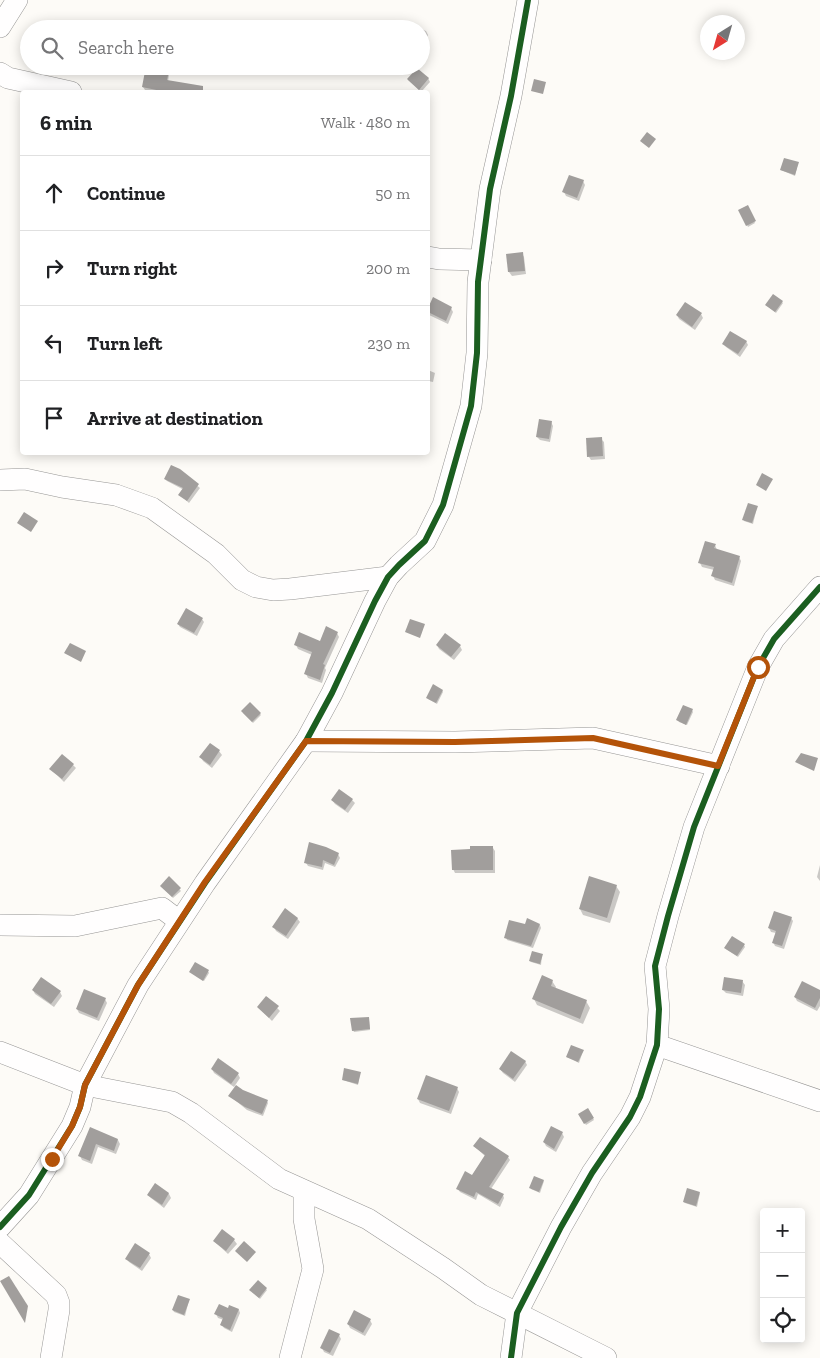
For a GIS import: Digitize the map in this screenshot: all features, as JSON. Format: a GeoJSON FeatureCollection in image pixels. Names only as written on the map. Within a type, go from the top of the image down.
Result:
{"type":"FeatureCollection","features":[{"type":"Feature","properties":{"kind":"street"},"geometry":{"type":"LineString","coordinates":[[0,28],[17,0]]}},
{"type":"Feature","properties":{"kind":"street"},"geometry":{"type":"LineString","coordinates":[[0,1227],[29,1195],[72,1126],[80,1107],[85,1085],[138,985],[179,921],[306,741],[332,693],[388,577],[425,541],[443,505],[471,406],[476,361],[478,282],[490,189],[511,96],[528,0]]}},
{"type":"Feature","properties":{"kind":"street"},"geometry":{"type":"LineString","coordinates":[[0,73],[8,78],[61,90]]}},
{"type":"Feature","properties":{"kind":"street"},"geometry":{"type":"LineString","coordinates":[[430,257],[481,260]]}},
{"type":"Feature","properties":{"kind":"street"},"geometry":{"type":"LineString","coordinates":[[0,480],[26,479],[133,500],[152,508],[216,554],[242,580],[256,587],[273,590],[290,589],[388,577]]}},
{"type":"Feature","properties":{"kind":"street"},"geometry":{"type":"LineString","coordinates":[[511,1358],[516,1313],[565,1220],[592,1173],[630,1117],[640,1097],[658,1045],[659,1009],[655,966],[670,906],[694,827],[718,766],[758,667],[774,639],[820,587]]}},
{"type":"Feature","properties":{"kind":"street"},"geometry":{"type":"LineString","coordinates":[[306,741],[455,742],[593,738],[718,766]]}},
{"type":"Feature","properties":{"kind":"street"},"geometry":{"type":"LineString","coordinates":[[0,925],[75,926],[162,908],[179,921]]}},
{"type":"Feature","properties":{"kind":"street"},"geometry":{"type":"LineString","coordinates":[[658,1045],[820,1101]]}},
{"type":"Feature","properties":{"kind":"street"},"geometry":{"type":"LineString","coordinates":[[0,1052],[85,1085],[172,1102],[191,1113],[280,1179],[368,1220],[481,1295],[606,1358]]}},
{"type":"Feature","properties":{"kind":"street"},"geometry":{"type":"LineString","coordinates":[[290,1358],[313,1269],[304,1219],[304,1191]]}},
{"type":"Feature","properties":{"kind":"street"},"geometry":{"type":"LineString","coordinates":[[0,1243],[56,1295],[59,1310],[51,1358]]}},
{"type":"Feature","properties":{"kind":"building"},"geometry":{"type":"Polygon","coordinates":[[[144,75],[168,75],[167,80],[203,86],[203,90],[156,90],[142,87],[144,75]]]}},
{"type":"Feature","properties":{"kind":"building"},"geometry":{"type":"Polygon","coordinates":[[[411,75],[425,75],[429,78],[419,90],[407,79],[411,75]]]}},
{"type":"Feature","properties":{"kind":"building"},"geometry":{"type":"Polygon","coordinates":[[[534,79],[546,82],[543,94],[531,91],[534,79]]]}},
{"type":"Feature","properties":{"kind":"building"},"geometry":{"type":"Polygon","coordinates":[[[647,132],[656,139],[649,148],[640,141],[647,132]]]}},
{"type":"Feature","properties":{"kind":"building"},"geometry":{"type":"Polygon","coordinates":[[[784,158],[799,162],[795,175],[780,170],[784,158]]]}},
{"type":"Feature","properties":{"kind":"building"},"geometry":{"type":"Polygon","coordinates":[[[569,175],[584,180],[577,198],[562,192],[569,175]]]}},
{"type":"Feature","properties":{"kind":"building"},"geometry":{"type":"Polygon","coordinates":[[[748,205],[756,221],[746,226],[738,210],[748,205]]]}},
{"type":"Feature","properties":{"kind":"building"},"geometry":{"type":"Polygon","coordinates":[[[523,252],[525,271],[508,272],[506,254],[523,252]]]}},
{"type":"Feature","properties":{"kind":"building"},"geometry":{"type":"Polygon","coordinates":[[[773,294],[783,301],[775,312],[765,305],[773,294]]]}},
{"type":"Feature","properties":{"kind":"building"},"geometry":{"type":"Polygon","coordinates":[[[433,297],[452,307],[446,321],[430,313],[430,304],[433,297]]]}},
{"type":"Feature","properties":{"kind":"building"},"geometry":{"type":"Polygon","coordinates":[[[685,302],[702,313],[692,327],[676,315],[685,302]]]}},
{"type":"Feature","properties":{"kind":"building"},"geometry":{"type":"Polygon","coordinates":[[[730,331],[747,341],[738,354],[722,344],[730,331]]]}},
{"type":"Feature","properties":{"kind":"building"},"geometry":{"type":"Polygon","coordinates":[[[539,419],[552,421],[549,439],[536,437],[539,419]]]}},
{"type":"Feature","properties":{"kind":"building"},"geometry":{"type":"Polygon","coordinates":[[[602,437],[603,456],[587,457],[586,438],[602,437]]]}},
{"type":"Feature","properties":{"kind":"building"},"geometry":{"type":"Polygon","coordinates":[[[171,465],[180,469],[199,484],[187,501],[178,495],[183,488],[164,479],[171,465]]]}},
{"type":"Feature","properties":{"kind":"building"},"geometry":{"type":"Polygon","coordinates":[[[762,473],[773,479],[766,491],[756,485],[762,473]]]}},
{"type":"Feature","properties":{"kind":"building"},"geometry":{"type":"Polygon","coordinates":[[[748,503],[758,506],[752,523],[742,520],[748,503]]]}},
{"type":"Feature","properties":{"kind":"building"},"geometry":{"type":"Polygon","coordinates":[[[24,512],[38,521],[31,532],[17,523],[24,512]]]}},
{"type":"Feature","properties":{"kind":"building"},"geometry":{"type":"Polygon","coordinates":[[[705,541],[716,544],[714,548],[740,556],[732,583],[711,576],[714,567],[698,563],[705,541]]]}},
{"type":"Feature","properties":{"kind":"building"},"geometry":{"type":"Polygon","coordinates":[[[186,608],[203,618],[194,633],[177,624],[186,608]]]}},
{"type":"Feature","properties":{"kind":"building"},"geometry":{"type":"Polygon","coordinates":[[[410,619],[425,624],[420,638],[405,632],[410,619]]]}},
{"type":"Feature","properties":{"kind":"building"},"geometry":{"type":"Polygon","coordinates":[[[326,626],[338,632],[323,664],[325,665],[320,680],[304,674],[312,652],[294,645],[299,632],[320,641],[326,626]]]}},
{"type":"Feature","properties":{"kind":"building"},"geometry":{"type":"Polygon","coordinates":[[[445,633],[461,645],[451,657],[436,645],[445,633]]]}},
{"type":"Feature","properties":{"kind":"building"},"geometry":{"type":"Polygon","coordinates":[[[70,643],[86,651],[81,662],[64,653],[70,643]]]}},
{"type":"Feature","properties":{"kind":"building"},"geometry":{"type":"Polygon","coordinates":[[[433,684],[443,690],[436,703],[426,698],[433,684]]]}},
{"type":"Feature","properties":{"kind":"building"},"geometry":{"type":"Polygon","coordinates":[[[250,702],[261,713],[252,722],[241,711],[250,702]]]}},
{"type":"Feature","properties":{"kind":"building"},"geometry":{"type":"Polygon","coordinates":[[[683,705],[693,709],[686,725],[676,720],[683,705]]]}},
{"type":"Feature","properties":{"kind":"building"},"geometry":{"type":"Polygon","coordinates":[[[210,743],[220,750],[210,765],[199,757],[210,743]]]}},
{"type":"Feature","properties":{"kind":"building"},"geometry":{"type":"Polygon","coordinates":[[[801,753],[818,758],[814,771],[795,762],[801,753]]]}},
{"type":"Feature","properties":{"kind":"building"},"geometry":{"type":"Polygon","coordinates":[[[62,754],[74,764],[62,779],[49,769],[62,754]]]}},
{"type":"Feature","properties":{"kind":"building"},"geometry":{"type":"Polygon","coordinates":[[[339,789],[353,799],[345,810],[331,800],[339,789]]]}},
{"type":"Feature","properties":{"kind":"building"},"geometry":{"type":"Polygon","coordinates":[[[309,842],[339,853],[334,865],[323,860],[322,867],[304,863],[309,842]]]}},
{"type":"Feature","properties":{"kind":"building"},"geometry":{"type":"Polygon","coordinates":[[[470,846],[493,846],[493,870],[452,870],[451,850],[470,849],[470,846]]]}},
{"type":"Feature","properties":{"kind":"building"},"geometry":{"type":"Polygon","coordinates":[[[169,876],[181,888],[172,897],[160,886],[169,876]]]}},
{"type":"Feature","properties":{"kind":"building"},"geometry":{"type":"Polygon","coordinates":[[[589,876],[617,885],[607,918],[579,909],[589,876]]]}},
{"type":"Feature","properties":{"kind":"building"},"geometry":{"type":"Polygon","coordinates":[[[285,908],[298,918],[286,936],[272,927],[285,908]]]}},
{"type":"Feature","properties":{"kind":"building"},"geometry":{"type":"Polygon","coordinates":[[[774,911],[792,917],[782,946],[772,943],[776,931],[768,928],[774,911]]]}},
{"type":"Feature","properties":{"kind":"building"},"geometry":{"type":"Polygon","coordinates":[[[527,918],[540,924],[531,946],[504,938],[509,920],[525,924],[527,918]]]}},
{"type":"Feature","properties":{"kind":"building"},"geometry":{"type":"Polygon","coordinates":[[[732,936],[745,944],[737,956],[724,948],[732,936]]]}},
{"type":"Feature","properties":{"kind":"building"},"geometry":{"type":"Polygon","coordinates":[[[532,951],[543,954],[540,964],[529,961],[532,951]]]}},
{"type":"Feature","properties":{"kind":"building"},"geometry":{"type":"Polygon","coordinates":[[[195,962],[209,970],[203,981],[189,972],[195,962]]]}},
{"type":"Feature","properties":{"kind":"building"},"geometry":{"type":"Polygon","coordinates":[[[542,975],[553,980],[551,986],[587,1000],[580,1019],[532,999],[542,975]]]}},
{"type":"Feature","properties":{"kind":"building"},"geometry":{"type":"Polygon","coordinates":[[[41,977],[61,991],[51,1004],[32,990],[41,977]]]}},
{"type":"Feature","properties":{"kind":"building"},"geometry":{"type":"Polygon","coordinates":[[[724,977],[743,980],[741,993],[722,990],[724,977]]]}},
{"type":"Feature","properties":{"kind":"building"},"geometry":{"type":"Polygon","coordinates":[[[802,981],[820,990],[820,998],[815,1008],[794,997],[802,981]]]}},
{"type":"Feature","properties":{"kind":"building"},"geometry":{"type":"Polygon","coordinates":[[[84,989],[106,998],[97,1018],[76,1009],[84,989]]]}},
{"type":"Feature","properties":{"kind":"building"},"geometry":{"type":"Polygon","coordinates":[[[266,996],[279,1006],[269,1018],[257,1007],[266,996]]]}},
{"type":"Feature","properties":{"kind":"building"},"geometry":{"type":"Polygon","coordinates":[[[369,1017],[370,1029],[352,1031],[350,1018],[369,1017]]]}},
{"type":"Feature","properties":{"kind":"building"},"geometry":{"type":"Polygon","coordinates":[[[571,1045],[584,1050],[578,1062],[566,1057],[571,1045]]]}},
{"type":"Feature","properties":{"kind":"building"},"geometry":{"type":"Polygon","coordinates":[[[511,1051],[526,1061],[513,1079],[499,1069],[511,1051]]]}},
{"type":"Feature","properties":{"kind":"building"},"geometry":{"type":"Polygon","coordinates":[[[218,1058],[239,1073],[231,1084],[211,1069],[218,1058]]]}},
{"type":"Feature","properties":{"kind":"building"},"geometry":{"type":"Polygon","coordinates":[[[344,1068],[361,1072],[358,1084],[342,1080],[344,1068]]]}},
{"type":"Feature","properties":{"kind":"building"},"geometry":{"type":"Polygon","coordinates":[[[426,1075],[458,1087],[449,1111],[417,1099],[426,1075]]]}},
{"type":"Feature","properties":{"kind":"building"},"geometry":{"type":"Polygon","coordinates":[[[236,1085],[243,1090],[268,1100],[262,1114],[245,1107],[228,1096],[236,1085]]]}},
{"type":"Feature","properties":{"kind":"building"},"geometry":{"type":"Polygon","coordinates":[[[588,1108],[594,1118],[584,1124],[578,1114],[588,1108]]]}},
{"type":"Feature","properties":{"kind":"building"},"geometry":{"type":"Polygon","coordinates":[[[551,1126],[563,1132],[554,1149],[543,1142],[551,1126]]]}},
{"type":"Feature","properties":{"kind":"building"},"geometry":{"type":"Polygon","coordinates":[[[90,1127],[118,1139],[114,1151],[96,1144],[90,1161],[78,1156],[90,1127]]]}},
{"type":"Feature","properties":{"kind":"building"},"geometry":{"type":"Polygon","coordinates":[[[480,1137],[509,1156],[489,1187],[504,1194],[498,1204],[476,1192],[474,1197],[456,1189],[465,1171],[472,1175],[485,1155],[473,1146],[480,1137]]]}},
{"type":"Feature","properties":{"kind":"building"},"geometry":{"type":"Polygon","coordinates":[[[534,1176],[544,1180],[539,1192],[529,1188],[534,1176]]]}},
{"type":"Feature","properties":{"kind":"building"},"geometry":{"type":"Polygon","coordinates":[[[155,1183],[169,1193],[162,1205],[147,1195],[155,1183]]]}},
{"type":"Feature","properties":{"kind":"building"},"geometry":{"type":"Polygon","coordinates":[[[687,1188],[700,1192],[696,1206],[683,1202],[687,1188]]]}},
{"type":"Feature","properties":{"kind":"building"},"geometry":{"type":"Polygon","coordinates":[[[222,1229],[235,1239],[226,1251],[213,1241],[222,1229]]]}},
{"type":"Feature","properties":{"kind":"building"},"geometry":{"type":"Polygon","coordinates":[[[244,1241],[256,1252],[247,1262],[235,1251],[244,1241]]]}},
{"type":"Feature","properties":{"kind":"building"},"geometry":{"type":"Polygon","coordinates":[[[135,1243],[150,1253],[140,1268],[125,1259],[135,1243]]]}},
{"type":"Feature","properties":{"kind":"building"},"geometry":{"type":"Polygon","coordinates":[[[9,1276],[28,1306],[25,1323],[0,1281],[9,1276]]]}},
{"type":"Feature","properties":{"kind":"building"},"geometry":{"type":"Polygon","coordinates":[[[258,1280],[267,1288],[259,1298],[249,1290],[258,1280]]]}},
{"type":"Feature","properties":{"kind":"building"},"geometry":{"type":"Polygon","coordinates":[[[178,1295],[190,1299],[184,1315],[172,1310],[178,1295]]]}},
{"type":"Feature","properties":{"kind":"building"},"geometry":{"type":"Polygon","coordinates":[[[219,1304],[228,1308],[229,1305],[239,1309],[230,1330],[220,1325],[223,1318],[214,1314],[219,1304]]]}},
{"type":"Feature","properties":{"kind":"building"},"geometry":{"type":"Polygon","coordinates":[[[354,1310],[371,1319],[363,1333],[347,1324],[354,1310]]]}},
{"type":"Feature","properties":{"kind":"building"},"geometry":{"type":"Polygon","coordinates":[[[329,1329],[340,1334],[330,1353],[320,1348],[329,1329]]]}},
{"type":"Feature","properties":{"kind":"cycle path"},"geometry":{"type":"LineString","coordinates":[[0,1227],[29,1195],[72,1126],[80,1107],[85,1085],[138,985],[205,883],[306,741],[332,693],[388,577],[425,541],[443,505],[471,406],[477,353],[478,282],[490,189],[511,96],[528,0]]}},
{"type":"Feature","properties":{"kind":"cycle path"},"geometry":{"type":"LineString","coordinates":[[511,1358],[517,1313],[561,1227],[592,1173],[630,1117],[640,1097],[657,1045],[659,1009],[655,966],[668,916],[694,827],[758,667],[774,639],[820,587]]}},
{"type":"Feature","properties":{"kind":"route"},"geometry":{"type":"LineString","coordinates":[[52,1159],[72,1126],[80,1107],[85,1085],[138,985],[205,882],[306,741],[455,742],[593,738],[718,766],[758,667]]}}]}
